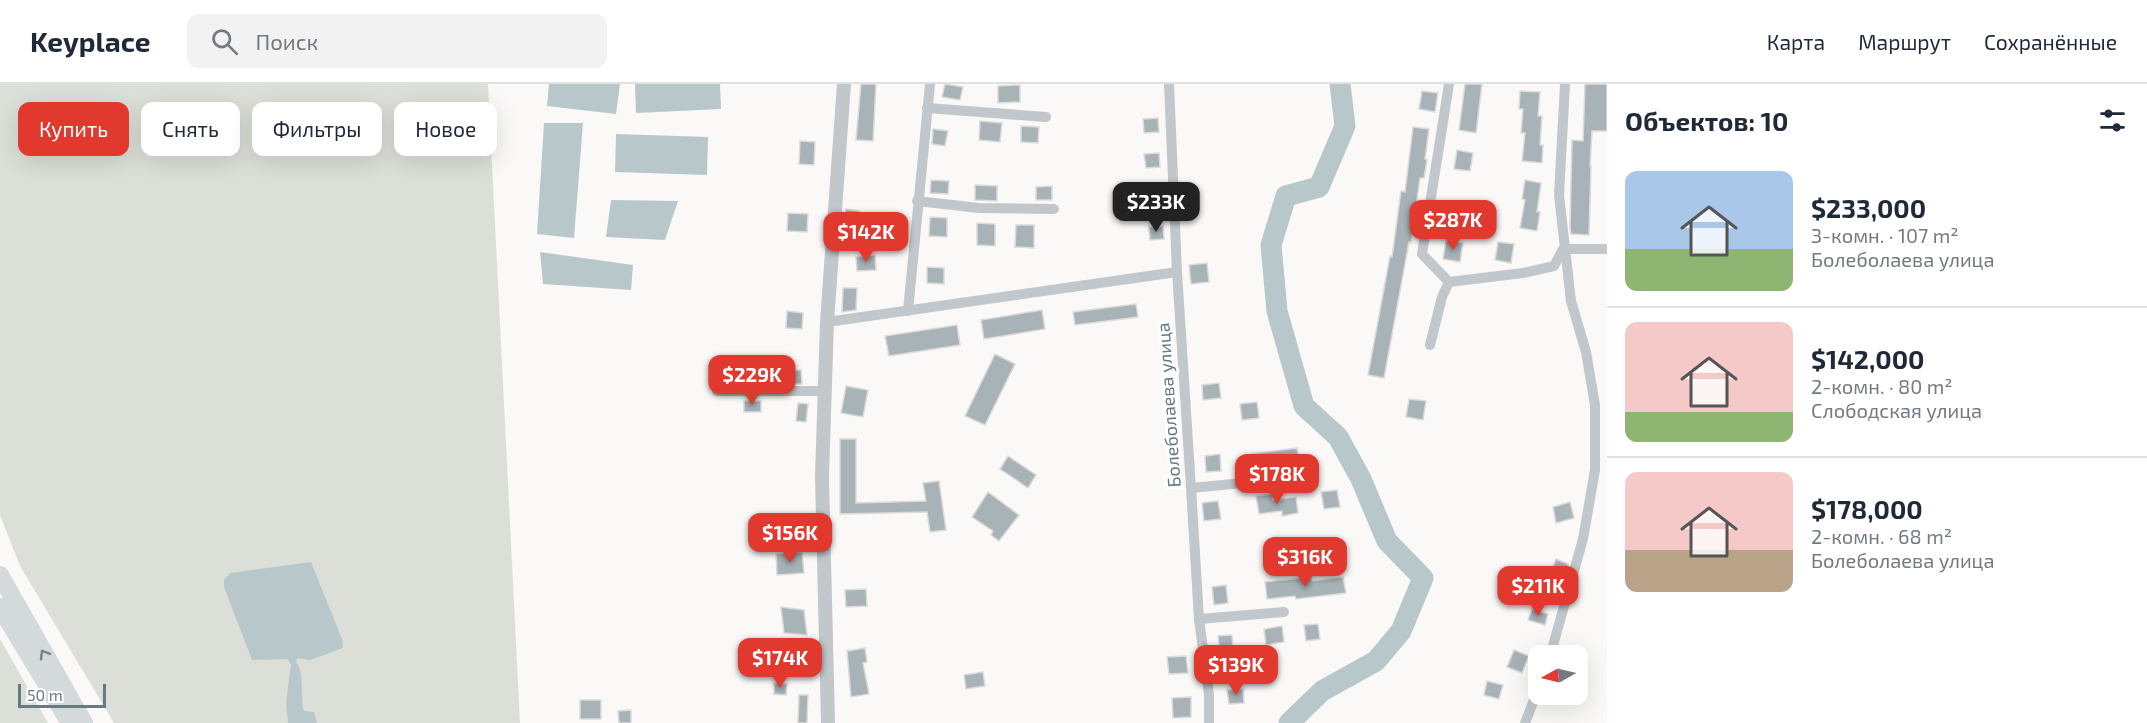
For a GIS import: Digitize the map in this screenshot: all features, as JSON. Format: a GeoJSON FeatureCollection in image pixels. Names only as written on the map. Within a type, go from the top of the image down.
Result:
{"type":"FeatureCollection","features":[{"type":"Feature","properties":{"kind":"highway"},"geometry":{"type":"LineString","coordinates":[[0,575],[84,723]]}},
{"type":"Feature","properties":{"kind":"highway"},"geometry":{"type":"LineString","coordinates":[[0,608],[70,723]]}},
{"type":"Feature","properties":{"kind":"street"},"geometry":{"type":"LineString","coordinates":[[828,723],[822,477],[824,391],[844,84]]}},
{"type":"Feature","properties":{"kind":"street"},"geometry":{"type":"LineString","coordinates":[[908,311],[930,84]]}},
{"type":"Feature","properties":{"kind":"street","name":"Болеболаева улица"},"geometry":{"type":"LineString","coordinates":[[1169,84],[1199,619],[1209,694],[1209,723]]}},
{"type":"Feature","properties":{"kind":"street"},"geometry":{"type":"LineString","coordinates":[[1449,84],[1422,254],[1449,282]]}},
{"type":"Feature","properties":{"kind":"street"},"geometry":{"type":"LineString","coordinates":[[1553,645],[1583,539],[1595,470],[1595,405],[1586,352],[1571,301],[1558,195],[1565,84]]}},
{"type":"Feature","properties":{"kind":"street"},"geometry":{"type":"LineString","coordinates":[[927,108],[1046,117]]}},
{"type":"Feature","properties":{"kind":"street"},"geometry":{"type":"LineString","coordinates":[[917,201],[980,208],[1054,209]]}},
{"type":"Feature","properties":{"kind":"street"},"geometry":{"type":"LineString","coordinates":[[1449,282],[1523,273],[1554,266],[1563,249]]}},
{"type":"Feature","properties":{"kind":"street"},"geometry":{"type":"LineString","coordinates":[[1563,249],[1607,249]]}},
{"type":"Feature","properties":{"kind":"street"},"geometry":{"type":"LineString","coordinates":[[827,322],[1178,272]]}},
{"type":"Feature","properties":{"kind":"street"},"geometry":{"type":"LineString","coordinates":[[1430,345],[1442,297],[1449,282]]}},
{"type":"Feature","properties":{"kind":"street"},"geometry":{"type":"LineString","coordinates":[[717,391],[824,391]]}},
{"type":"Feature","properties":{"kind":"street"},"geometry":{"type":"LineString","coordinates":[[1191,488],[1305,477]]}},
{"type":"Feature","properties":{"kind":"street"},"geometry":{"type":"LineString","coordinates":[[1199,619],[1284,612]]}},
{"type":"Feature","properties":{"kind":"street"},"geometry":{"type":"LineString","coordinates":[[1525,723],[1532,705]]}},
{"type":"Feature","properties":{"kind":"shaded area"},"geometry":{"type":"Polygon","coordinates":[[[0,84],[488,84],[489,102],[394,102],[394,156],[492,156],[520,723],[114,723],[20,566],[0,515],[0,84]]]}},
{"type":"Feature","properties":{"kind":"shaded area"},"geometry":{"type":"Polygon","coordinates":[[[549,84],[620,84],[616,114],[547,106],[549,84]]]}},
{"type":"Feature","properties":{"kind":"shaded area"},"geometry":{"type":"Polygon","coordinates":[[[635,84],[720,84],[721,109],[636,113],[635,84]]]}},
{"type":"Feature","properties":{"kind":"shaded area"},"geometry":{"type":"Polygon","coordinates":[[[544,123],[583,123],[574,238],[537,234],[544,123]]]}},
{"type":"Feature","properties":{"kind":"shaded area"},"geometry":{"type":"Polygon","coordinates":[[[616,134],[708,137],[707,175],[615,172],[616,134]]]}},
{"type":"Feature","properties":{"kind":"shaded area"},"geometry":{"type":"Polygon","coordinates":[[[611,200],[678,201],[665,240],[606,237],[611,200]]]}},
{"type":"Feature","properties":{"kind":"shaded area"},"geometry":{"type":"Polygon","coordinates":[[[540,252],[633,265],[631,290],[543,284],[540,252]]]}},
{"type":"Feature","properties":{"kind":"shaded area"},"geometry":{"type":"Polygon","coordinates":[[[311,562],[342,639],[343,648],[310,660],[297,658],[303,709],[314,712],[317,723],[288,723],[286,702],[291,665],[288,659],[252,660],[224,587],[224,580],[230,573],[311,562]]]}},
{"type":"Feature","properties":{"kind":"shaded area"},"geometry":{"type":"Polygon","coordinates":[[[0,639],[48,723],[0,723],[0,639]]]}},
{"type":"Feature","properties":{"kind":"building"},"geometry":{"type":"Polygon","coordinates":[[[861,84],[876,84],[873,141],[856,140],[861,84]]]}},
{"type":"Feature","properties":{"kind":"building"},"geometry":{"type":"Polygon","coordinates":[[[945,84],[963,87],[960,100],[942,97],[945,84]]]}},
{"type":"Feature","properties":{"kind":"building"},"geometry":{"type":"Polygon","coordinates":[[[1465,84],[1482,84],[1476,133],[1459,130],[1465,84]]]}},
{"type":"Feature","properties":{"kind":"building"},"geometry":{"type":"Polygon","coordinates":[[[1585,84],[1607,84],[1607,131],[1592,131],[1589,235],[1571,234],[1570,227],[1572,140],[1583,141],[1585,84]]]}},
{"type":"Feature","properties":{"kind":"building"},"geometry":{"type":"Polygon","coordinates":[[[1020,85],[1020,102],[998,103],[998,86],[1020,85]]]}},
{"type":"Feature","properties":{"kind":"building"},"geometry":{"type":"Polygon","coordinates":[[[1422,91],[1438,93],[1435,112],[1419,109],[1422,91]]]}},
{"type":"Feature","properties":{"kind":"building"},"geometry":{"type":"Polygon","coordinates":[[[1520,91],[1540,92],[1538,116],[1542,116],[1540,145],[1543,145],[1542,163],[1522,161],[1525,133],[1521,133],[1523,109],[1519,109],[1520,91]]]}},
{"type":"Feature","properties":{"kind":"building"},"geometry":{"type":"Polygon","coordinates":[[[1158,118],[1159,132],[1144,133],[1143,119],[1158,118]]]}},
{"type":"Feature","properties":{"kind":"building"},"geometry":{"type":"Polygon","coordinates":[[[980,121],[1002,123],[1000,142],[979,140],[980,121]]]}},
{"type":"Feature","properties":{"kind":"building"},"geometry":{"type":"Polygon","coordinates":[[[1021,126],[1039,127],[1038,143],[1021,142],[1021,126]]]}},
{"type":"Feature","properties":{"kind":"building"},"geometry":{"type":"Polygon","coordinates":[[[1413,127],[1429,129],[1425,159],[1427,160],[1424,178],[1420,178],[1411,243],[1409,242],[1384,378],[1368,375],[1390,256],[1392,257],[1401,191],[1405,192],[1413,127]]]}},
{"type":"Feature","properties":{"kind":"building"},"geometry":{"type":"Polygon","coordinates":[[[933,129],[948,131],[945,146],[932,144],[933,129]]]}},
{"type":"Feature","properties":{"kind":"building"},"geometry":{"type":"Polygon","coordinates":[[[800,141],[815,142],[814,165],[799,164],[800,141]]]}},
{"type":"Feature","properties":{"kind":"building"},"geometry":{"type":"Polygon","coordinates":[[[1457,150],[1473,153],[1470,171],[1454,169],[1457,150]]]}},
{"type":"Feature","properties":{"kind":"building"},"geometry":{"type":"Polygon","coordinates":[[[1159,153],[1160,167],[1146,168],[1144,154],[1159,153]]]}},
{"type":"Feature","properties":{"kind":"building"},"geometry":{"type":"Polygon","coordinates":[[[931,180],[949,181],[948,194],[930,193],[931,180]]]}},
{"type":"Feature","properties":{"kind":"building"},"geometry":{"type":"Polygon","coordinates":[[[1525,180],[1541,183],[1537,231],[1520,228],[1525,200],[1522,199],[1525,180]]]}},
{"type":"Feature","properties":{"kind":"building"},"geometry":{"type":"Polygon","coordinates":[[[975,185],[997,186],[997,201],[975,200],[975,185]]]}},
{"type":"Feature","properties":{"kind":"building"},"geometry":{"type":"Polygon","coordinates":[[[1052,186],[1052,200],[1036,200],[1036,187],[1052,186]]]}},
{"type":"Feature","properties":{"kind":"building"},"geometry":{"type":"Polygon","coordinates":[[[1160,190],[1161,203],[1147,205],[1146,191],[1160,190]]]}},
{"type":"Feature","properties":{"kind":"building"},"geometry":{"type":"Polygon","coordinates":[[[846,209],[859,211],[856,230],[844,229],[846,209]]]}},
{"type":"Feature","properties":{"kind":"building"},"geometry":{"type":"Polygon","coordinates":[[[788,213],[808,214],[807,232],[787,231],[788,213]]]}},
{"type":"Feature","properties":{"kind":"building"},"geometry":{"type":"Polygon","coordinates":[[[930,217],[947,218],[947,237],[929,236],[930,217]]]}},
{"type":"Feature","properties":{"kind":"building"},"geometry":{"type":"Polygon","coordinates":[[[977,223],[995,224],[995,246],[977,245],[977,223]]]}},
{"type":"Feature","properties":{"kind":"building"},"geometry":{"type":"Polygon","coordinates":[[[1016,225],[1034,225],[1034,248],[1015,247],[1016,225]]]}},
{"type":"Feature","properties":{"kind":"building"},"geometry":{"type":"Polygon","coordinates":[[[1163,226],[1164,239],[1150,240],[1149,227],[1163,226]]]}},
{"type":"Feature","properties":{"kind":"building"},"geometry":{"type":"Polygon","coordinates":[[[1446,241],[1463,243],[1460,262],[1443,259],[1446,241]]]}},
{"type":"Feature","properties":{"kind":"building"},"geometry":{"type":"Polygon","coordinates":[[[1498,242],[1514,244],[1511,263],[1495,260],[1498,242]]]}},
{"type":"Feature","properties":{"kind":"building"},"geometry":{"type":"Polygon","coordinates":[[[875,255],[876,270],[857,271],[856,257],[875,255]]]}},
{"type":"Feature","properties":{"kind":"building"},"geometry":{"type":"Polygon","coordinates":[[[1207,263],[1209,282],[1191,284],[1189,265],[1207,263]]]}},
{"type":"Feature","properties":{"kind":"building"},"geometry":{"type":"Polygon","coordinates":[[[927,267],[944,268],[944,284],[927,283],[927,267]]]}},
{"type":"Feature","properties":{"kind":"building"},"geometry":{"type":"Polygon","coordinates":[[[843,288],[857,288],[856,310],[842,312],[843,288]]]}},
{"type":"Feature","properties":{"kind":"building"},"geometry":{"type":"Polygon","coordinates":[[[1136,304],[1138,317],[1075,325],[1073,312],[1136,304]]]}},
{"type":"Feature","properties":{"kind":"building"},"geometry":{"type":"Polygon","coordinates":[[[1042,310],[1045,329],[984,339],[981,320],[1042,310]]]}},
{"type":"Feature","properties":{"kind":"building"},"geometry":{"type":"Polygon","coordinates":[[[787,311],[803,313],[802,329],[786,328],[787,311]]]}},
{"type":"Feature","properties":{"kind":"building"},"geometry":{"type":"Polygon","coordinates":[[[957,325],[960,345],[889,356],[885,336],[957,325]]]}},
{"type":"Feature","properties":{"kind":"building"},"geometry":{"type":"Polygon","coordinates":[[[995,354],[1015,364],[985,425],[965,416],[995,354]]]}},
{"type":"Feature","properties":{"kind":"building"},"geometry":{"type":"Polygon","coordinates":[[[743,356],[745,373],[726,375],[725,357],[743,356]]]}},
{"type":"Feature","properties":{"kind":"building"},"geometry":{"type":"Polygon","coordinates":[[[801,370],[802,384],[782,384],[782,371],[801,370]]]}},
{"type":"Feature","properties":{"kind":"building"},"geometry":{"type":"Polygon","coordinates":[[[1219,383],[1221,398],[1203,400],[1202,385],[1219,383]]]}},
{"type":"Feature","properties":{"kind":"building"},"geometry":{"type":"Polygon","coordinates":[[[846,386],[868,390],[863,417],[841,413],[846,386]]]}},
{"type":"Feature","properties":{"kind":"building"},"geometry":{"type":"Polygon","coordinates":[[[1409,399],[1426,401],[1423,420],[1406,417],[1409,399]]]}},
{"type":"Feature","properties":{"kind":"building"},"geometry":{"type":"Polygon","coordinates":[[[744,401],[761,401],[761,412],[744,412],[744,401]]]}},
{"type":"Feature","properties":{"kind":"building"},"geometry":{"type":"Polygon","coordinates":[[[1257,402],[1259,418],[1242,420],[1240,404],[1257,402]]]}},
{"type":"Feature","properties":{"kind":"building"},"geometry":{"type":"Polygon","coordinates":[[[798,403],[808,404],[806,422],[796,421],[798,403]]]}},
{"type":"Feature","properties":{"kind":"building"},"geometry":{"type":"Polygon","coordinates":[[[840,439],[856,439],[856,503],[926,501],[923,483],[939,481],[946,530],[930,532],[927,512],[840,514],[840,439]]]}},
{"type":"Feature","properties":{"kind":"building"},"geometry":{"type":"Polygon","coordinates":[[[1297,448],[1300,465],[1252,471],[1251,454],[1297,448]]]}},
{"type":"Feature","properties":{"kind":"building"},"geometry":{"type":"Polygon","coordinates":[[[1220,454],[1221,471],[1206,472],[1205,456],[1220,454]]]}},
{"type":"Feature","properties":{"kind":"building"},"geometry":{"type":"Polygon","coordinates":[[[1008,456],[1036,475],[1028,488],[1000,469],[1008,456]]]}},
{"type":"Feature","properties":{"kind":"building"},"geometry":{"type":"Polygon","coordinates":[[[1337,490],[1340,507],[1324,509],[1321,492],[1337,490]]]}},
{"type":"Feature","properties":{"kind":"building"},"geometry":{"type":"Polygon","coordinates":[[[988,492],[1019,515],[999,541],[991,535],[993,531],[972,517],[988,492]]]}},
{"type":"Feature","properties":{"kind":"building"},"geometry":{"type":"Polygon","coordinates":[[[1273,494],[1273,500],[1296,497],[1298,513],[1282,516],[1282,511],[1259,514],[1256,496],[1273,494]]]}},
{"type":"Feature","properties":{"kind":"building"},"geometry":{"type":"Polygon","coordinates":[[[1218,501],[1221,519],[1204,521],[1202,503],[1218,501]]]}},
{"type":"Feature","properties":{"kind":"building"},"geometry":{"type":"Polygon","coordinates":[[[1570,502],[1574,518],[1556,523],[1553,507],[1570,502]]]}},
{"type":"Feature","properties":{"kind":"building"},"geometry":{"type":"Polygon","coordinates":[[[802,552],[804,573],[777,575],[776,554],[802,552]]]}},
{"type":"Feature","properties":{"kind":"building"},"geometry":{"type":"Polygon","coordinates":[[[1556,559],[1568,564],[1563,582],[1549,577],[1556,559]]]}},
{"type":"Feature","properties":{"kind":"building"},"geometry":{"type":"Polygon","coordinates":[[[1311,577],[1312,581],[1343,577],[1346,593],[1296,599],[1295,596],[1267,599],[1265,582],[1311,577]]]}},
{"type":"Feature","properties":{"kind":"building"},"geometry":{"type":"Polygon","coordinates":[[[1226,585],[1228,603],[1214,605],[1212,587],[1226,585]]]}},
{"type":"Feature","properties":{"kind":"building"},"geometry":{"type":"Polygon","coordinates":[[[866,589],[867,606],[846,607],[845,590],[866,589]]]}},
{"type":"Feature","properties":{"kind":"building"},"geometry":{"type":"Polygon","coordinates":[[[781,607],[804,610],[807,635],[784,633],[781,607]]]}},
{"type":"Feature","properties":{"kind":"building"},"geometry":{"type":"Polygon","coordinates":[[[1532,609],[1548,614],[1545,625],[1528,620],[1532,609]]]}},
{"type":"Feature","properties":{"kind":"building"},"geometry":{"type":"Polygon","coordinates":[[[1318,624],[1320,639],[1306,641],[1304,625],[1318,624]]]}},
{"type":"Feature","properties":{"kind":"building"},"geometry":{"type":"Polygon","coordinates":[[[1282,626],[1284,642],[1266,645],[1264,629],[1282,626]]]}},
{"type":"Feature","properties":{"kind":"building"},"geometry":{"type":"Polygon","coordinates":[[[1232,635],[1233,650],[1220,652],[1218,636],[1232,635]]]}},
{"type":"Feature","properties":{"kind":"building"},"geometry":{"type":"Polygon","coordinates":[[[865,648],[867,662],[863,663],[869,694],[851,697],[847,651],[865,648]]]}},
{"type":"Feature","properties":{"kind":"building"},"geometry":{"type":"Polygon","coordinates":[[[1514,650],[1528,656],[1522,673],[1507,667],[1514,650]]]}},
{"type":"Feature","properties":{"kind":"building"},"geometry":{"type":"Polygon","coordinates":[[[792,655],[807,655],[807,666],[791,666],[792,655]]]}},
{"type":"Feature","properties":{"kind":"building"},"geometry":{"type":"Polygon","coordinates":[[[1186,656],[1188,673],[1169,674],[1167,657],[1186,656]]]}},
{"type":"Feature","properties":{"kind":"building"},"geometry":{"type":"Polygon","coordinates":[[[983,672],[985,686],[966,689],[964,675],[983,672]]]}},
{"type":"Feature","properties":{"kind":"building"},"geometry":{"type":"Polygon","coordinates":[[[1487,681],[1503,685],[1499,699],[1484,695],[1487,681]]]}},
{"type":"Feature","properties":{"kind":"building"},"geometry":{"type":"Polygon","coordinates":[[[774,683],[787,684],[786,695],[774,694],[774,683]]]}},
{"type":"Feature","properties":{"kind":"building"},"geometry":{"type":"Polygon","coordinates":[[[1243,689],[1244,703],[1229,704],[1227,690],[1243,689]]]}},
{"type":"Feature","properties":{"kind":"building"},"geometry":{"type":"Polygon","coordinates":[[[799,695],[808,695],[807,723],[798,723],[799,695]]]}},
{"type":"Feature","properties":{"kind":"building"},"geometry":{"type":"Polygon","coordinates":[[[1191,697],[1191,717],[1173,718],[1172,698],[1191,697]]]}},
{"type":"Feature","properties":{"kind":"building"},"geometry":{"type":"Polygon","coordinates":[[[580,700],[601,700],[601,719],[580,719],[580,700]]]}},
{"type":"Feature","properties":{"kind":"building"},"geometry":{"type":"Polygon","coordinates":[[[631,710],[631,723],[619,723],[618,711],[631,710]]]}},
{"type":"Feature","properties":{"kind":"waterway"},"geometry":{"type":"LineString","coordinates":[[1289,723],[1322,691],[1376,661],[1401,631],[1423,578],[1387,541],[1361,479],[1338,437],[1304,406],[1277,311],[1271,245],[1286,196],[1319,187],[1345,126],[1340,84]]}}]}
